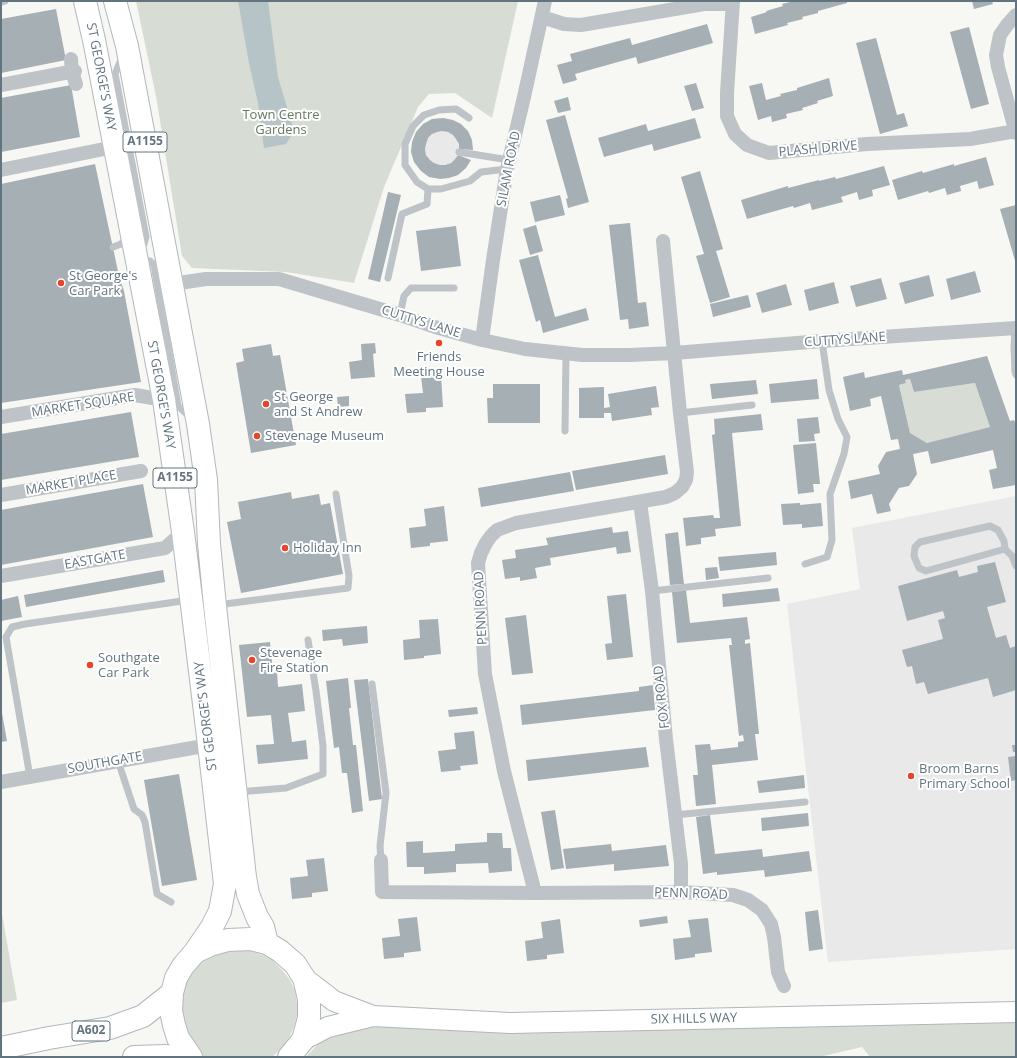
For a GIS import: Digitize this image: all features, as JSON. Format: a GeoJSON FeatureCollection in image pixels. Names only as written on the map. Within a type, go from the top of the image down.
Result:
{"type":"FeatureCollection","features":[{"type":"Feature","properties":{"kind":"main road","name":"ST GEORGE'S WAY"},"geometry":{"type":"LineString","coordinates":[[85,1],[94,40],[114,147],[136,239],[142,286],[164,400],[192,599],[225,884],[220,911],[212,927],[195,952],[183,966],[176,978],[172,993],[171,1010],[174,1025],[178,1038],[191,1057]]}},
{"type":"Feature","properties":{"kind":"main road","name":"ST GEORGE'S WAY"},"geometry":{"type":"LineString","coordinates":[[115,1],[127,46],[198,424],[206,480],[209,544],[215,606],[248,894],[257,917],[263,927],[267,943]]}},
{"type":"Feature","properties":{"kind":"main road"},"geometry":{"type":"LineString","coordinates":[[195,952],[210,945],[228,940],[251,939],[267,943],[280,951],[295,964],[304,978],[309,999],[309,1018],[303,1040],[289,1057]]}},
{"type":"Feature","properties":{"kind":"main road","name":"A602"},"geometry":{"type":"LineString","coordinates":[[1,1048],[110,1028],[143,1016],[172,993]]}},
{"type":"Feature","properties":{"kind":"main road"},"geometry":{"type":"LineString","coordinates":[[134,1057],[171,1057]]}},
{"type":"Feature","properties":{"kind":"street","name":"SILAM ROAD"},"geometry":{"type":"LineString","coordinates":[[482,340],[508,165],[545,1]]}},
{"type":"Feature","properties":{"kind":"street"},"geometry":{"type":"LineString","coordinates":[[542,17],[564,24],[581,25],[704,4],[732,2]]}},
{"type":"Feature","properties":{"kind":"street","name":"PLASH DRIVE"},"geometry":{"type":"LineString","coordinates":[[732,2],[727,116],[735,134],[747,145],[769,153],[868,144],[970,139],[1016,132]]}},
{"type":"Feature","properties":{"kind":"street"},"geometry":{"type":"LineString","coordinates":[[1016,15],[1000,35],[996,55],[1016,132]]}},
{"type":"Feature","properties":{"kind":"street"},"geometry":{"type":"LineString","coordinates":[[1,85],[73,72]]}},
{"type":"Feature","properties":{"kind":"street"},"geometry":{"type":"LineString","coordinates":[[1,170],[114,147]]}},
{"type":"Feature","properties":{"kind":"street"},"geometry":{"type":"LineString","coordinates":[[663,240],[674,353]]}},
{"type":"Feature","properties":{"kind":"street","name":"CUTTYS LANE"},"geometry":{"type":"LineString","coordinates":[[172,284],[206,279],[279,279],[482,340],[525,349],[582,355],[674,353],[1016,328]]}},
{"type":"Feature","properties":{"kind":"street","name":"PENN ROAD"},"geometry":{"type":"LineString","coordinates":[[535,892],[504,770],[485,674],[478,563],[481,553],[488,540],[497,530],[516,523],[666,497],[675,493],[682,487],[686,480],[687,472],[674,353]]}},
{"type":"Feature","properties":{"kind":"street","name":"MARKET SQUARE"},"geometry":{"type":"LineString","coordinates":[[1,417],[136,395],[164,400]]}},
{"type":"Feature","properties":{"kind":"street","name":"MARKET PLACE"},"geometry":{"type":"LineString","coordinates":[[1,495],[141,471]]}},
{"type":"Feature","properties":{"kind":"street","name":"FOX ROAD"},"geometry":{"type":"LineString","coordinates":[[640,502],[652,591],[666,739],[681,864],[681,892]]}},
{"type":"Feature","properties":{"kind":"street","name":"EASTGATE"},"geometry":{"type":"LineString","coordinates":[[1,576],[165,548],[183,532]]}},
{"type":"Feature","properties":{"kind":"street","name":"SOUTHGATE"},"geometry":{"type":"LineString","coordinates":[[1,782],[210,745]]}},
{"type":"Feature","properties":{"kind":"street","name":"PENN ROAD"},"geometry":{"type":"LineString","coordinates":[[381,860],[382,892],[681,892],[733,895],[748,900],[762,910],[771,924],[774,936],[778,972],[784,986]]}},
{"type":"Feature","properties":{"kind":"street","name":"SIX HILLS WAY"},"geometry":{"type":"LineString","coordinates":[[304,978],[334,1001],[373,1016]]}},
{"type":"Feature","properties":{"kind":"street","name":"SIX HILLS WAY"},"geometry":{"type":"LineString","coordinates":[[303,1040],[328,1027],[373,1016],[510,1023],[1016,1012]]}},
{"type":"Feature","properties":{"kind":"lane"},"geometry":{"type":"LineString","coordinates":[[1,2],[5,1]]}},
{"type":"Feature","properties":{"kind":"lane"},"geometry":{"type":"LineString","coordinates":[[113,247],[122,244],[126,239],[136,239],[144,244],[146,237],[115,74],[127,46]]}},
{"type":"Feature","properties":{"kind":"lane"},"geometry":{"type":"LineString","coordinates":[[469,118],[456,109],[439,110],[424,115],[413,126],[405,144],[405,165],[417,182],[428,189],[441,189],[470,181],[480,172],[508,165]]}},
{"type":"Feature","properties":{"kind":"lane"},"geometry":{"type":"LineString","coordinates":[[459,152],[508,165]]}},
{"type":"Feature","properties":{"kind":"lane"},"geometry":{"type":"LineString","coordinates":[[388,278],[402,214],[427,204],[428,189]]}},
{"type":"Feature","properties":{"kind":"lane"},"geometry":{"type":"LineString","coordinates":[[144,261],[150,261],[154,265],[178,406],[198,424]]}},
{"type":"Feature","properties":{"kind":"lane"},"geometry":{"type":"LineString","coordinates":[[120,276],[134,276],[142,286]]}},
{"type":"Feature","properties":{"kind":"lane"},"geometry":{"type":"LineString","coordinates":[[400,315],[404,296],[411,288],[454,288]]}},
{"type":"Feature","properties":{"kind":"lane"},"geometry":{"type":"LineString","coordinates":[[1016,328],[1014,347],[1016,375]]}},
{"type":"Feature","properties":{"kind":"lane"},"geometry":{"type":"LineString","coordinates":[[805,564],[827,557],[832,540],[830,494],[844,454],[847,436],[838,419],[829,390],[822,341]]}},
{"type":"Feature","properties":{"kind":"lane"},"geometry":{"type":"LineString","coordinates":[[565,431],[566,354]]}},
{"type":"Feature","properties":{"kind":"lane"},"geometry":{"type":"LineString","coordinates":[[680,412],[752,405]]}},
{"type":"Feature","properties":{"kind":"lane"},"geometry":{"type":"LineString","coordinates":[[215,606],[348,588],[349,576],[336,494]]}},
{"type":"Feature","properties":{"kind":"lane"},"geometry":{"type":"LineString","coordinates":[[1005,549],[926,571],[919,568],[914,556],[915,547],[920,542],[990,526],[998,530],[1004,541],[1005,549],[1012,556],[1016,566]]}},
{"type":"Feature","properties":{"kind":"lane"},"geometry":{"type":"LineString","coordinates":[[652,591],[768,578]]}},
{"type":"Feature","properties":{"kind":"lane"},"geometry":{"type":"LineString","coordinates":[[30,777],[6,637],[12,627],[192,599]]}},
{"type":"Feature","properties":{"kind":"lane"},"geometry":{"type":"LineString","coordinates":[[236,793],[286,788],[323,774],[323,746],[308,640]]}},
{"type":"Feature","properties":{"kind":"lane"},"geometry":{"type":"LineString","coordinates":[[372,684],[386,793],[380,846],[381,860]]}},
{"type":"Feature","properties":{"kind":"lane"},"geometry":{"type":"LineString","coordinates":[[118,761],[134,809],[148,822],[157,894],[171,902]]}},
{"type":"Feature","properties":{"kind":"lane"},"geometry":{"type":"LineString","coordinates":[[675,815],[805,802]]}},
{"type":"Feature","properties":{"kind":"shaded area"},"geometry":{"type":"Polygon","coordinates":[[[238,1],[268,1],[278,77],[294,131],[286,144],[264,148],[258,103],[238,1]]]}},
{"type":"Feature","properties":{"kind":"shaded area"},"geometry":{"type":"Polygon","coordinates":[[[439,131],[445,131],[454,136],[458,142],[458,154],[454,160],[445,165],[439,165],[430,160],[425,151],[425,145],[430,136],[439,131]]]}},
{"type":"Feature","properties":{"kind":"shaded area","name":"Broom Barns Primary School"},"geometry":{"type":"Polygon","coordinates":[[[1016,496],[1016,949],[828,962],[787,604],[860,589],[852,528],[1016,496]]]}},
{"type":"Feature","properties":{"kind":"green space","name":"Town Centre Gardens"},"geometry":{"type":"Polygon","coordinates":[[[136,1],[518,1],[492,118],[455,93],[429,94],[418,107],[384,187],[354,283],[286,272],[192,268],[182,256],[156,96],[136,1]]]}},
{"type":"Feature","properties":{"kind":"green space"},"geometry":{"type":"Polygon","coordinates":[[[910,379],[914,392],[975,383],[990,427],[927,443],[910,433],[899,385],[906,383],[905,380],[910,379]]]}},
{"type":"Feature","properties":{"kind":"green space"},"geometry":{"type":"Polygon","coordinates":[[[1,908],[17,1000],[1,1003],[1,908]]]}},
{"type":"Feature","properties":{"kind":"green space"},"geometry":{"type":"Polygon","coordinates":[[[239,949],[263,955],[273,961],[290,980],[295,991],[297,1003],[297,1015],[294,1027],[282,1048],[272,1057],[203,1057],[195,1050],[182,1029],[181,992],[193,969],[203,961],[214,954],[239,949]]]}},
{"type":"Feature","properties":{"kind":"green space"},"geometry":{"type":"Polygon","coordinates":[[[1016,1018],[1016,1057],[870,1057],[862,1047],[819,1057],[306,1057],[317,1045],[337,1032],[377,1024],[559,1033],[1016,1018]]]}},
{"type":"Feature","properties":{"kind":"building"},"geometry":{"type":"Polygon","coordinates":[[[794,1],[847,1],[847,3],[818,11],[818,13],[802,17],[803,19],[787,23],[788,25],[755,34],[751,17],[783,6],[782,4],[794,1]]]}},
{"type":"Feature","properties":{"kind":"building"},"geometry":{"type":"Polygon","coordinates":[[[972,1],[992,1],[993,4],[974,9],[972,1]]]}},
{"type":"Feature","properties":{"kind":"building"},"geometry":{"type":"Polygon","coordinates":[[[56,9],[66,60],[1,73],[1,19],[56,9]]]}},
{"type":"Feature","properties":{"kind":"building"},"geometry":{"type":"Polygon","coordinates":[[[707,24],[713,43],[638,64],[636,57],[575,74],[577,80],[563,84],[557,65],[572,61],[570,54],[630,38],[632,45],[707,24]]]}},
{"type":"Feature","properties":{"kind":"building"},"geometry":{"type":"Polygon","coordinates":[[[969,27],[989,104],[971,109],[950,32],[969,27]]]}},
{"type":"Feature","properties":{"kind":"building"},"geometry":{"type":"Polygon","coordinates":[[[876,38],[897,115],[904,113],[908,126],[880,134],[856,43],[876,38]]]}},
{"type":"Feature","properties":{"kind":"building"},"geometry":{"type":"Polygon","coordinates":[[[829,78],[833,96],[802,108],[803,110],[786,114],[787,118],[772,122],[771,116],[758,120],[749,86],[762,83],[766,100],[829,78]]]}},
{"type":"Feature","properties":{"kind":"building"},"geometry":{"type":"Polygon","coordinates":[[[696,83],[704,108],[692,111],[684,86],[696,83]]]}},
{"type":"Feature","properties":{"kind":"building"},"geometry":{"type":"Polygon","coordinates":[[[71,85],[80,137],[1,152],[1,98],[71,85]]]}},
{"type":"Feature","properties":{"kind":"building"},"geometry":{"type":"Polygon","coordinates":[[[568,97],[571,110],[558,113],[554,101],[568,97]]]}},
{"type":"Feature","properties":{"kind":"building"},"geometry":{"type":"Polygon","coordinates":[[[565,115],[589,202],[568,208],[566,199],[568,198],[546,120],[565,115]]]}},
{"type":"Feature","properties":{"kind":"building"},"geometry":{"type":"Polygon","coordinates":[[[443,118],[453,120],[461,124],[468,131],[472,140],[473,150],[459,149],[459,144],[456,139],[448,132],[442,131],[432,134],[428,138],[425,149],[426,155],[434,163],[445,165],[451,163],[458,155],[471,160],[466,168],[458,175],[440,179],[429,177],[421,171],[414,162],[411,152],[412,142],[416,132],[423,124],[432,119],[443,118]]]}},
{"type":"Feature","properties":{"kind":"building"},"geometry":{"type":"Polygon","coordinates":[[[695,118],[701,138],[654,151],[652,144],[604,157],[598,138],[646,124],[648,131],[695,118]]]}},
{"type":"Feature","properties":{"kind":"building"},"geometry":{"type":"Polygon","coordinates":[[[986,157],[994,185],[979,189],[977,181],[960,186],[961,191],[947,195],[945,188],[929,193],[928,191],[898,200],[892,180],[922,171],[923,173],[986,157]]]}},
{"type":"Feature","properties":{"kind":"building","name":"St George's Car Park"},"geometry":{"type":"Polygon","coordinates":[[[95,164],[119,276],[124,291],[141,382],[1,403],[1,184],[95,164]]]}},
{"type":"Feature","properties":{"kind":"building"},"geometry":{"type":"Polygon","coordinates":[[[884,166],[890,185],[872,190],[873,196],[859,200],[857,192],[841,197],[843,202],[812,210],[810,203],[794,208],[793,206],[747,219],[741,200],[788,186],[788,188],[835,177],[836,179],[884,166]]]}},
{"type":"Feature","properties":{"kind":"building"},"geometry":{"type":"Polygon","coordinates":[[[700,171],[723,249],[716,251],[730,297],[710,303],[696,256],[704,254],[681,177],[700,171]]]}},
{"type":"Feature","properties":{"kind":"building"},"geometry":{"type":"Polygon","coordinates":[[[388,192],[401,195],[380,282],[368,279],[388,192]]]}},
{"type":"Feature","properties":{"kind":"building"},"geometry":{"type":"Polygon","coordinates":[[[560,195],[565,215],[535,222],[530,202],[560,195]]]}},
{"type":"Feature","properties":{"kind":"building"},"geometry":{"type":"Polygon","coordinates":[[[1016,205],[1016,264],[1000,209],[1016,205]]]}},
{"type":"Feature","properties":{"kind":"building"},"geometry":{"type":"Polygon","coordinates":[[[630,223],[638,303],[646,302],[649,326],[629,329],[628,319],[620,320],[609,225],[630,223]]]}},
{"type":"Feature","properties":{"kind":"building"},"geometry":{"type":"Polygon","coordinates":[[[536,225],[543,251],[530,255],[523,229],[536,225]]]}},
{"type":"Feature","properties":{"kind":"building"},"geometry":{"type":"Polygon","coordinates":[[[456,226],[461,266],[421,271],[416,231],[456,226]]]}},
{"type":"Feature","properties":{"kind":"building"},"geometry":{"type":"Polygon","coordinates":[[[538,255],[555,317],[586,308],[589,320],[543,333],[540,320],[536,322],[519,260],[538,255]]]}},
{"type":"Feature","properties":{"kind":"building"},"geometry":{"type":"Polygon","coordinates":[[[975,271],[981,292],[951,300],[946,279],[975,271]]]}},
{"type":"Feature","properties":{"kind":"building"},"geometry":{"type":"Polygon","coordinates":[[[929,275],[934,296],[905,304],[899,283],[929,275]]]}},
{"type":"Feature","properties":{"kind":"building"},"geometry":{"type":"Polygon","coordinates":[[[881,278],[887,299],[856,307],[850,286],[881,278]]]}},
{"type":"Feature","properties":{"kind":"building"},"geometry":{"type":"Polygon","coordinates":[[[834,282],[839,303],[809,311],[804,290],[834,282]]]}},
{"type":"Feature","properties":{"kind":"building"},"geometry":{"type":"Polygon","coordinates":[[[786,284],[792,305],[762,313],[756,293],[786,284]]]}},
{"type":"Feature","properties":{"kind":"building"},"geometry":{"type":"Polygon","coordinates":[[[748,295],[751,307],[713,317],[710,304],[748,295]]]}},
{"type":"Feature","properties":{"kind":"building"},"geometry":{"type":"Polygon","coordinates":[[[375,343],[376,353],[373,354],[375,377],[351,379],[349,362],[362,360],[361,344],[375,343]]]}},
{"type":"Feature","properties":{"kind":"building","name":"St George and St Andrew"},"geometry":{"type":"Polygon","coordinates":[[[271,344],[273,356],[280,355],[296,445],[251,453],[236,363],[244,361],[242,349],[271,344]]]}},
{"type":"Feature","properties":{"kind":"building"},"geometry":{"type":"Polygon","coordinates":[[[987,356],[1010,421],[1014,420],[1016,425],[1016,485],[993,489],[989,470],[997,468],[993,450],[931,464],[928,451],[913,454],[917,474],[909,486],[899,488],[889,504],[891,511],[877,514],[872,494],[851,499],[848,481],[880,474],[878,466],[886,452],[900,449],[898,439],[891,440],[881,396],[870,399],[871,406],[850,411],[843,377],[864,372],[865,378],[902,370],[903,375],[987,356]],[[910,379],[905,380],[906,383],[899,385],[910,433],[927,443],[990,427],[975,383],[914,392],[910,379]]]}},
{"type":"Feature","properties":{"kind":"building"},"geometry":{"type":"Polygon","coordinates":[[[441,375],[443,407],[426,408],[426,412],[407,413],[405,394],[423,393],[421,376],[441,375]]]}},
{"type":"Feature","properties":{"kind":"building"},"geometry":{"type":"Polygon","coordinates":[[[817,379],[819,399],[771,403],[769,384],[817,379]]]}},
{"type":"Feature","properties":{"kind":"building"},"geometry":{"type":"Polygon","coordinates":[[[756,380],[758,394],[712,399],[710,384],[756,380]]]}},
{"type":"Feature","properties":{"kind":"building"},"geometry":{"type":"Polygon","coordinates":[[[493,384],[540,384],[540,423],[488,423],[487,398],[493,398],[493,384]]]}},
{"type":"Feature","properties":{"kind":"building"},"geometry":{"type":"Polygon","coordinates":[[[656,386],[659,407],[651,408],[652,415],[612,421],[611,413],[604,413],[604,418],[579,418],[579,388],[604,387],[604,408],[610,407],[608,394],[656,386]]]}},
{"type":"Feature","properties":{"kind":"building"},"geometry":{"type":"Polygon","coordinates":[[[349,396],[349,406],[338,407],[337,397],[349,396]]]}},
{"type":"Feature","properties":{"kind":"building"},"geometry":{"type":"Polygon","coordinates":[[[131,412],[139,457],[1,480],[1,434],[131,412]]]}},
{"type":"Feature","properties":{"kind":"building"},"geometry":{"type":"Polygon","coordinates":[[[761,414],[763,430],[732,433],[741,526],[715,529],[716,536],[701,538],[701,544],[686,546],[683,518],[713,515],[714,518],[720,518],[712,435],[715,434],[714,419],[761,414]]]}},
{"type":"Feature","properties":{"kind":"building"},"geometry":{"type":"Polygon","coordinates":[[[818,417],[820,433],[814,434],[815,441],[799,442],[797,419],[818,417]]]}},
{"type":"Feature","properties":{"kind":"building"},"geometry":{"type":"Polygon","coordinates":[[[816,443],[820,484],[813,484],[814,492],[798,494],[793,445],[816,443]]]}},
{"type":"Feature","properties":{"kind":"building"},"geometry":{"type":"Polygon","coordinates":[[[665,455],[668,474],[576,490],[572,471],[665,455]]]}},
{"type":"Feature","properties":{"kind":"building"},"geometry":{"type":"Polygon","coordinates":[[[570,472],[574,491],[481,507],[478,488],[570,472]]]}},
{"type":"Feature","properties":{"kind":"building"},"geometry":{"type":"Polygon","coordinates":[[[143,484],[153,537],[1,565],[1,510],[143,484]]]}},
{"type":"Feature","properties":{"kind":"building","name":"Holiday Inn"},"geometry":{"type":"Polygon","coordinates":[[[291,492],[292,499],[319,494],[321,505],[330,503],[343,574],[241,593],[227,522],[241,519],[238,502],[291,492]]]}},
{"type":"Feature","properties":{"kind":"building"},"geometry":{"type":"Polygon","coordinates":[[[800,503],[800,505],[821,503],[823,526],[802,528],[802,524],[783,525],[781,504],[800,503]]]}},
{"type":"Feature","properties":{"kind":"building"},"geometry":{"type":"Polygon","coordinates":[[[444,506],[448,541],[430,543],[430,546],[411,548],[409,528],[426,526],[424,509],[444,506]]]}},
{"type":"Feature","properties":{"kind":"building"},"geometry":{"type":"Polygon","coordinates":[[[612,527],[613,533],[628,531],[631,552],[617,554],[616,547],[550,558],[551,565],[535,568],[537,578],[520,581],[520,577],[505,579],[502,560],[516,558],[515,550],[548,545],[546,538],[612,527]]]}},
{"type":"Feature","properties":{"kind":"building"},"geometry":{"type":"Polygon","coordinates":[[[678,532],[684,584],[670,585],[665,534],[678,532]]]}},
{"type":"Feature","properties":{"kind":"building"},"geometry":{"type":"Polygon","coordinates":[[[776,552],[777,565],[720,571],[718,557],[776,552]]]}},
{"type":"Feature","properties":{"kind":"building"},"geometry":{"type":"Polygon","coordinates":[[[995,562],[1006,602],[987,607],[996,638],[1006,635],[1010,648],[1016,646],[1016,690],[993,697],[988,678],[928,694],[924,682],[916,684],[912,666],[907,667],[902,650],[943,639],[938,620],[945,618],[943,611],[907,621],[898,586],[957,570],[959,577],[978,572],[977,566],[995,562]]]}},
{"type":"Feature","properties":{"kind":"building"},"geometry":{"type":"Polygon","coordinates":[[[717,567],[719,578],[706,580],[705,568],[717,567]]]}},
{"type":"Feature","properties":{"kind":"building"},"geometry":{"type":"Polygon","coordinates":[[[163,570],[165,582],[26,607],[24,595],[163,570]]]}},
{"type":"Feature","properties":{"kind":"building"},"geometry":{"type":"Polygon","coordinates":[[[778,588],[780,601],[723,607],[722,594],[778,588]]]}},
{"type":"Feature","properties":{"kind":"building"},"geometry":{"type":"Polygon","coordinates":[[[686,590],[690,623],[747,617],[750,639],[745,640],[745,644],[750,643],[759,734],[755,734],[758,760],[712,765],[716,804],[696,806],[693,775],[698,775],[695,745],[710,744],[711,750],[738,747],[738,742],[744,741],[743,735],[739,736],[729,645],[732,645],[731,638],[677,643],[672,592],[686,590]]]}},
{"type":"Feature","properties":{"kind":"building"},"geometry":{"type":"Polygon","coordinates":[[[626,594],[633,657],[607,660],[605,644],[612,643],[607,596],[626,594]]]}},
{"type":"Feature","properties":{"kind":"building"},"geometry":{"type":"Polygon","coordinates":[[[18,596],[22,617],[1,621],[1,600],[18,596]]]}},
{"type":"Feature","properties":{"kind":"building"},"geometry":{"type":"Polygon","coordinates":[[[526,615],[533,673],[512,675],[505,618],[526,615]]]}},
{"type":"Feature","properties":{"kind":"building"},"geometry":{"type":"Polygon","coordinates":[[[438,619],[441,654],[424,656],[424,658],[404,660],[403,640],[420,638],[419,620],[438,619]]]}},
{"type":"Feature","properties":{"kind":"building"},"geometry":{"type":"Polygon","coordinates":[[[367,626],[368,643],[343,646],[342,639],[323,641],[322,630],[367,626]]]}},
{"type":"Feature","properties":{"kind":"building"},"geometry":{"type":"Polygon","coordinates":[[[270,642],[273,673],[277,672],[278,687],[302,684],[305,711],[288,713],[292,742],[306,740],[308,759],[258,764],[256,745],[274,744],[271,715],[247,717],[239,645],[270,642]]]}},
{"type":"Feature","properties":{"kind":"building"},"geometry":{"type":"Polygon","coordinates":[[[348,678],[351,708],[349,708],[353,745],[356,745],[363,811],[352,813],[347,773],[342,773],[339,747],[334,748],[326,681],[348,678]]]}},
{"type":"Feature","properties":{"kind":"building"},"geometry":{"type":"Polygon","coordinates":[[[368,679],[382,799],[369,801],[354,680],[368,679]]]}},
{"type":"Feature","properties":{"kind":"building"},"geometry":{"type":"Polygon","coordinates":[[[653,685],[655,710],[522,725],[520,705],[639,691],[639,687],[653,685]]]}},
{"type":"Feature","properties":{"kind":"building"},"geometry":{"type":"Polygon","coordinates":[[[477,707],[478,714],[449,717],[448,710],[477,707]]]}},
{"type":"Feature","properties":{"kind":"building"},"geometry":{"type":"Polygon","coordinates":[[[1,713],[7,741],[1,742],[1,713]]]}},
{"type":"Feature","properties":{"kind":"building"},"geometry":{"type":"Polygon","coordinates":[[[474,731],[478,764],[460,766],[461,770],[441,772],[438,751],[456,749],[454,733],[474,731]]]}},
{"type":"Feature","properties":{"kind":"building"},"geometry":{"type":"Polygon","coordinates":[[[1012,745],[1016,745],[1016,752],[1013,752],[1012,745]]]}},
{"type":"Feature","properties":{"kind":"building"},"geometry":{"type":"Polygon","coordinates":[[[646,747],[649,767],[528,781],[526,760],[646,747]]]}},
{"type":"Feature","properties":{"kind":"building"},"geometry":{"type":"Polygon","coordinates":[[[1016,756],[1016,780],[1011,781],[1008,757],[1016,756]]]}},
{"type":"Feature","properties":{"kind":"building"},"geometry":{"type":"Polygon","coordinates":[[[179,774],[197,880],[162,886],[144,780],[179,774]]]}},
{"type":"Feature","properties":{"kind":"building"},"geometry":{"type":"Polygon","coordinates":[[[804,775],[805,788],[759,793],[757,781],[804,775]]]}},
{"type":"Feature","properties":{"kind":"building"},"geometry":{"type":"Polygon","coordinates":[[[555,810],[564,868],[551,870],[541,812],[555,810]]]}},
{"type":"Feature","properties":{"kind":"building"},"geometry":{"type":"Polygon","coordinates":[[[808,813],[809,826],[762,831],[761,818],[808,813]]]}},
{"type":"Feature","properties":{"kind":"building"},"geometry":{"type":"Polygon","coordinates":[[[710,815],[715,854],[762,849],[763,857],[809,851],[812,871],[765,877],[764,870],[717,875],[717,872],[703,874],[696,817],[710,815]]]}},
{"type":"Feature","properties":{"kind":"building"},"geometry":{"type":"Polygon","coordinates":[[[487,833],[502,833],[503,848],[511,848],[512,871],[489,873],[488,863],[456,864],[456,872],[424,874],[424,867],[407,867],[406,842],[423,841],[423,853],[455,851],[455,844],[487,842],[487,833]]]}},
{"type":"Feature","properties":{"kind":"building"},"geometry":{"type":"Polygon","coordinates":[[[611,844],[612,851],[666,845],[669,866],[614,871],[614,864],[566,869],[563,849],[611,844]]]}},
{"type":"Feature","properties":{"kind":"building"},"geometry":{"type":"Polygon","coordinates":[[[324,858],[328,891],[312,893],[312,897],[292,899],[290,878],[308,876],[306,860],[324,858]]]}},
{"type":"Feature","properties":{"kind":"building"},"geometry":{"type":"Polygon","coordinates":[[[818,910],[823,949],[809,951],[805,912],[818,910]]]}},
{"type":"Feature","properties":{"kind":"building"},"geometry":{"type":"Polygon","coordinates":[[[667,916],[668,923],[640,927],[639,920],[667,916]]]}},
{"type":"Feature","properties":{"kind":"building"},"geometry":{"type":"Polygon","coordinates":[[[417,917],[421,951],[404,953],[404,957],[384,959],[382,938],[400,936],[398,919],[417,917]]]}},
{"type":"Feature","properties":{"kind":"building"},"geometry":{"type":"Polygon","coordinates":[[[708,918],[712,952],[695,954],[695,957],[675,960],[673,939],[691,937],[688,920],[708,918]]]}},
{"type":"Feature","properties":{"kind":"building"},"geometry":{"type":"Polygon","coordinates":[[[560,919],[564,953],[547,955],[547,959],[527,961],[525,941],[543,938],[541,922],[560,919]]]}},
{"type":"Feature","properties":{"kind":"place","name":"St George's Car Park"},"geometry":{"type":"Point","coordinates":[61,283]}},
{"type":"Feature","properties":{"kind":"place","name":"Friends Meeting House"},"geometry":{"type":"Point","coordinates":[439,343]}},
{"type":"Feature","properties":{"kind":"place","name":"St George and St Andrew"},"geometry":{"type":"Point","coordinates":[266,404]}},
{"type":"Feature","properties":{"kind":"place","name":"Stevenage Museum"},"geometry":{"type":"Point","coordinates":[257,436]}},
{"type":"Feature","properties":{"kind":"place","name":"Holiday Inn"},"geometry":{"type":"Point","coordinates":[285,548]}},
{"type":"Feature","properties":{"kind":"place","name":"Stevenage Fire Station"},"geometry":{"type":"Point","coordinates":[252,660]}},
{"type":"Feature","properties":{"kind":"place","name":"Southgate Car Park"},"geometry":{"type":"Point","coordinates":[90,665]}},
{"type":"Feature","properties":{"kind":"place","name":"Broom Barns Primary School"},"geometry":{"type":"Point","coordinates":[911,776]}}]}
